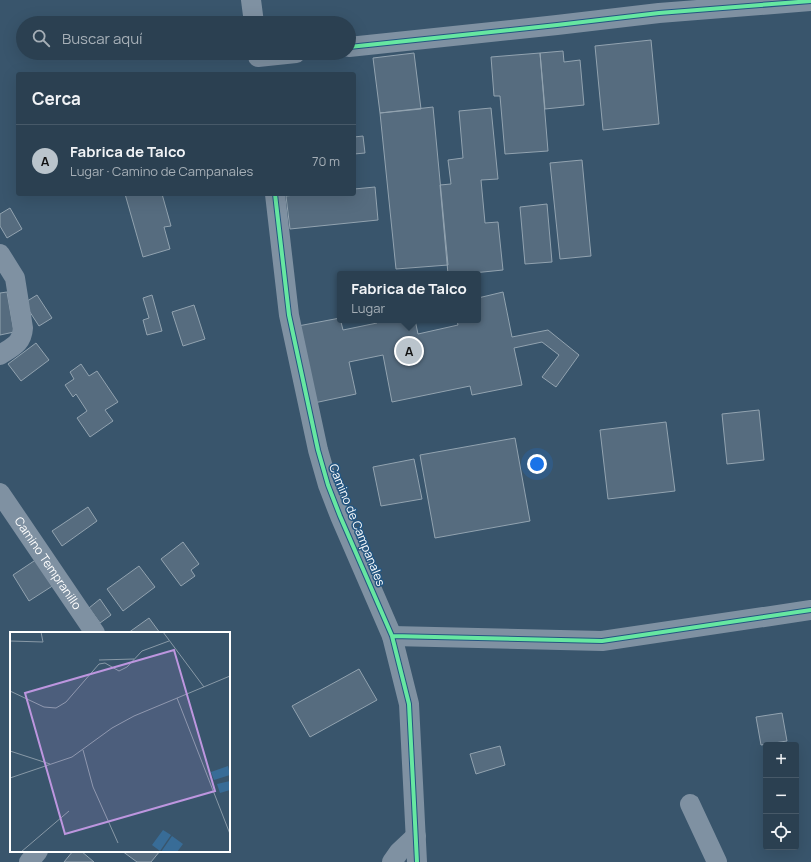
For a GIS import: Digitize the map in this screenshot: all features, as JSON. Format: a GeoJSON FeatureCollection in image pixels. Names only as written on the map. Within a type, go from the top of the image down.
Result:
{"type":"FeatureCollection","features":[{"type":"Feature","properties":{"kind":"street"},"geometry":{"type":"LineString","coordinates":[[251,0],[253,16]]}},
{"type":"Feature","properties":{"kind":"street"},"geometry":{"type":"LineString","coordinates":[[356,46],[659,13],[811,1]]}},
{"type":"Feature","properties":{"kind":"street","name":"Camino de Campanales"},"geometry":{"type":"LineString","coordinates":[[275,196],[289,316],[318,450],[328,485],[340,516],[392,636],[409,704],[417,862]]}},
{"type":"Feature","properties":{"kind":"street"},"geometry":{"type":"LineString","coordinates":[[0,254],[15,278],[23,328],[22,336],[17,344],[0,355]]}},
{"type":"Feature","properties":{"kind":"street","name":"Camino Tempranillo"},"geometry":{"type":"LineString","coordinates":[[0,493],[94,632]]}},
{"type":"Feature","properties":{"kind":"street"},"geometry":{"type":"LineString","coordinates":[[392,636],[602,641],[811,610]]}},
{"type":"Feature","properties":{"kind":"street"},"geometry":{"type":"LineString","coordinates":[[690,804],[717,862]]}},
{"type":"Feature","properties":{"kind":"street"},"geometry":{"type":"LineString","coordinates":[[392,862],[399,852],[416,836]]}},
{"type":"Feature","properties":{"kind":"street"},"geometry":{"type":"LineString","coordinates":[[29,862],[37,852]]}},
{"type":"Feature","properties":{"kind":"building"},"geometry":{"type":"Polygon","coordinates":[[[651,40],[659,124],[603,130],[595,46],[651,40]]]}},
{"type":"Feature","properties":{"kind":"building"},"geometry":{"type":"Polygon","coordinates":[[[563,51],[564,62],[580,60],[584,105],[545,109],[540,53],[563,51]]]}},
{"type":"Feature","properties":{"kind":"building"},"geometry":{"type":"Polygon","coordinates":[[[414,53],[421,109],[380,113],[373,58],[414,53]]]}},
{"type":"Feature","properties":{"kind":"building"},"geometry":{"type":"Polygon","coordinates":[[[540,53],[548,151],[505,154],[500,96],[494,96],[491,57],[540,53]]]}},
{"type":"Feature","properties":{"kind":"building"},"geometry":{"type":"Polygon","coordinates":[[[433,107],[448,265],[396,269],[380,113],[433,107]]]}},
{"type":"Feature","properties":{"kind":"building"},"geometry":{"type":"Polygon","coordinates":[[[491,108],[498,179],[481,180],[485,223],[498,222],[503,270],[481,272],[448,271],[440,185],[451,184],[448,160],[463,158],[459,111],[491,108]]]}},
{"type":"Feature","properties":{"kind":"building"},"geometry":{"type":"Polygon","coordinates":[[[363,136],[365,153],[356,154],[356,137],[363,136]]]}},
{"type":"Feature","properties":{"kind":"building"},"geometry":{"type":"Polygon","coordinates":[[[582,160],[591,256],[560,259],[550,163],[582,160]]]}},
{"type":"Feature","properties":{"kind":"building"},"geometry":{"type":"Polygon","coordinates":[[[375,187],[378,220],[290,229],[286,196],[356,196],[356,189],[375,187]]]}},
{"type":"Feature","properties":{"kind":"building"},"geometry":{"type":"Polygon","coordinates":[[[126,196],[163,196],[171,226],[164,227],[170,249],[143,257],[126,196]]]}},
{"type":"Feature","properties":{"kind":"building"},"geometry":{"type":"Polygon","coordinates":[[[547,204],[552,262],[525,264],[520,207],[547,204]]]}},
{"type":"Feature","properties":{"kind":"building"},"geometry":{"type":"Polygon","coordinates":[[[10,208],[22,229],[7,238],[0,226],[0,214],[10,208]]]}},
{"type":"Feature","properties":{"kind":"building"},"geometry":{"type":"Polygon","coordinates":[[[7,292],[14,332],[0,335],[0,293],[7,292]]]}},
{"type":"Feature","properties":{"kind":"building"},"geometry":{"type":"Polygon","coordinates":[[[503,292],[512,337],[548,330],[579,355],[556,387],[542,377],[559,355],[542,342],[514,348],[522,385],[472,395],[470,386],[392,402],[383,355],[349,362],[356,394],[314,403],[298,326],[337,319],[337,323],[341,323],[343,330],[377,323],[416,323],[418,334],[458,325],[458,323],[481,323],[481,297],[503,292]]]}},
{"type":"Feature","properties":{"kind":"building"},"geometry":{"type":"Polygon","coordinates":[[[37,295],[52,318],[39,326],[24,303],[37,295]]]}},
{"type":"Feature","properties":{"kind":"building"},"geometry":{"type":"Polygon","coordinates":[[[152,295],[162,331],[147,335],[143,320],[149,318],[143,298],[152,295]]]}},
{"type":"Feature","properties":{"kind":"building"},"geometry":{"type":"Polygon","coordinates":[[[194,305],[205,339],[183,346],[172,312],[194,305]]]}},
{"type":"Feature","properties":{"kind":"building"},"geometry":{"type":"Polygon","coordinates":[[[36,343],[49,360],[21,381],[8,364],[36,343]]]}},
{"type":"Feature","properties":{"kind":"building"},"geometry":{"type":"Polygon","coordinates":[[[81,364],[89,376],[97,371],[118,402],[105,410],[113,421],[90,437],[77,418],[87,411],[76,394],[73,397],[65,385],[74,379],[70,372],[81,364]]]}},
{"type":"Feature","properties":{"kind":"building"},"geometry":{"type":"Polygon","coordinates":[[[759,410],[764,460],[727,464],[722,414],[759,410]]]}},
{"type":"Feature","properties":{"kind":"building"},"geometry":{"type":"Polygon","coordinates":[[[666,422],[675,491],[608,499],[600,430],[666,422]]]}},
{"type":"Feature","properties":{"kind":"building"},"geometry":{"type":"Polygon","coordinates":[[[515,438],[530,521],[435,538],[420,455],[515,438]]]}},
{"type":"Feature","properties":{"kind":"building"},"geometry":{"type":"Polygon","coordinates":[[[414,459],[422,499],[381,506],[373,467],[414,459]]]}},
{"type":"Feature","properties":{"kind":"building"},"geometry":{"type":"Polygon","coordinates":[[[88,507],[97,521],[62,546],[52,531],[88,507]]]}},
{"type":"Feature","properties":{"kind":"building"},"geometry":{"type":"Polygon","coordinates":[[[183,542],[199,564],[191,570],[195,576],[181,586],[161,559],[183,542]]]}},
{"type":"Feature","properties":{"kind":"building"},"geometry":{"type":"Polygon","coordinates":[[[37,559],[54,585],[29,601],[13,575],[37,559]]]}},
{"type":"Feature","properties":{"kind":"building"},"geometry":{"type":"Polygon","coordinates":[[[139,566],[155,587],[123,611],[107,589],[139,566]]]}},
{"type":"Feature","properties":{"kind":"building"},"geometry":{"type":"Polygon","coordinates":[[[100,599],[111,615],[100,623],[89,608],[100,599]]]}},
{"type":"Feature","properties":{"kind":"building"},"geometry":{"type":"Polygon","coordinates":[[[149,618],[159,632],[129,632],[149,618]]]}},
{"type":"Feature","properties":{"kind":"building"},"geometry":{"type":"Polygon","coordinates":[[[359,669],[377,700],[310,737],[292,706],[359,669]]]}},
{"type":"Feature","properties":{"kind":"building"},"geometry":{"type":"Polygon","coordinates":[[[782,713],[787,741],[763,742],[763,745],[761,745],[756,717],[782,713]]]}},
{"type":"Feature","properties":{"kind":"building"},"geometry":{"type":"Polygon","coordinates":[[[500,746],[505,765],[476,774],[470,754],[500,746]]]}},
{"type":"Feature","properties":{"kind":"building"},"geometry":{"type":"Polygon","coordinates":[[[72,852],[82,852],[94,862],[64,862],[72,852]]]}},
{"type":"Feature","properties":{"kind":"building"},"geometry":{"type":"Polygon","coordinates":[[[123,852],[159,852],[151,862],[137,862],[123,852]]]}},
{"type":"Feature","properties":{"kind":"cycle path"},"geometry":{"type":"LineString","coordinates":[[356,46],[659,13],[811,1]]}},
{"type":"Feature","properties":{"kind":"cycle path"},"geometry":{"type":"LineString","coordinates":[[275,196],[289,315],[318,450],[328,485],[340,516],[392,636],[409,704],[417,862]]}},
{"type":"Feature","properties":{"kind":"cycle path"},"geometry":{"type":"LineString","coordinates":[[392,636],[602,641],[811,610]]}},
{"type":"Feature","properties":{"kind":"place","name":"Fabrica de Talco"},"geometry":{"type":"Point","coordinates":[409,351]}}]}
